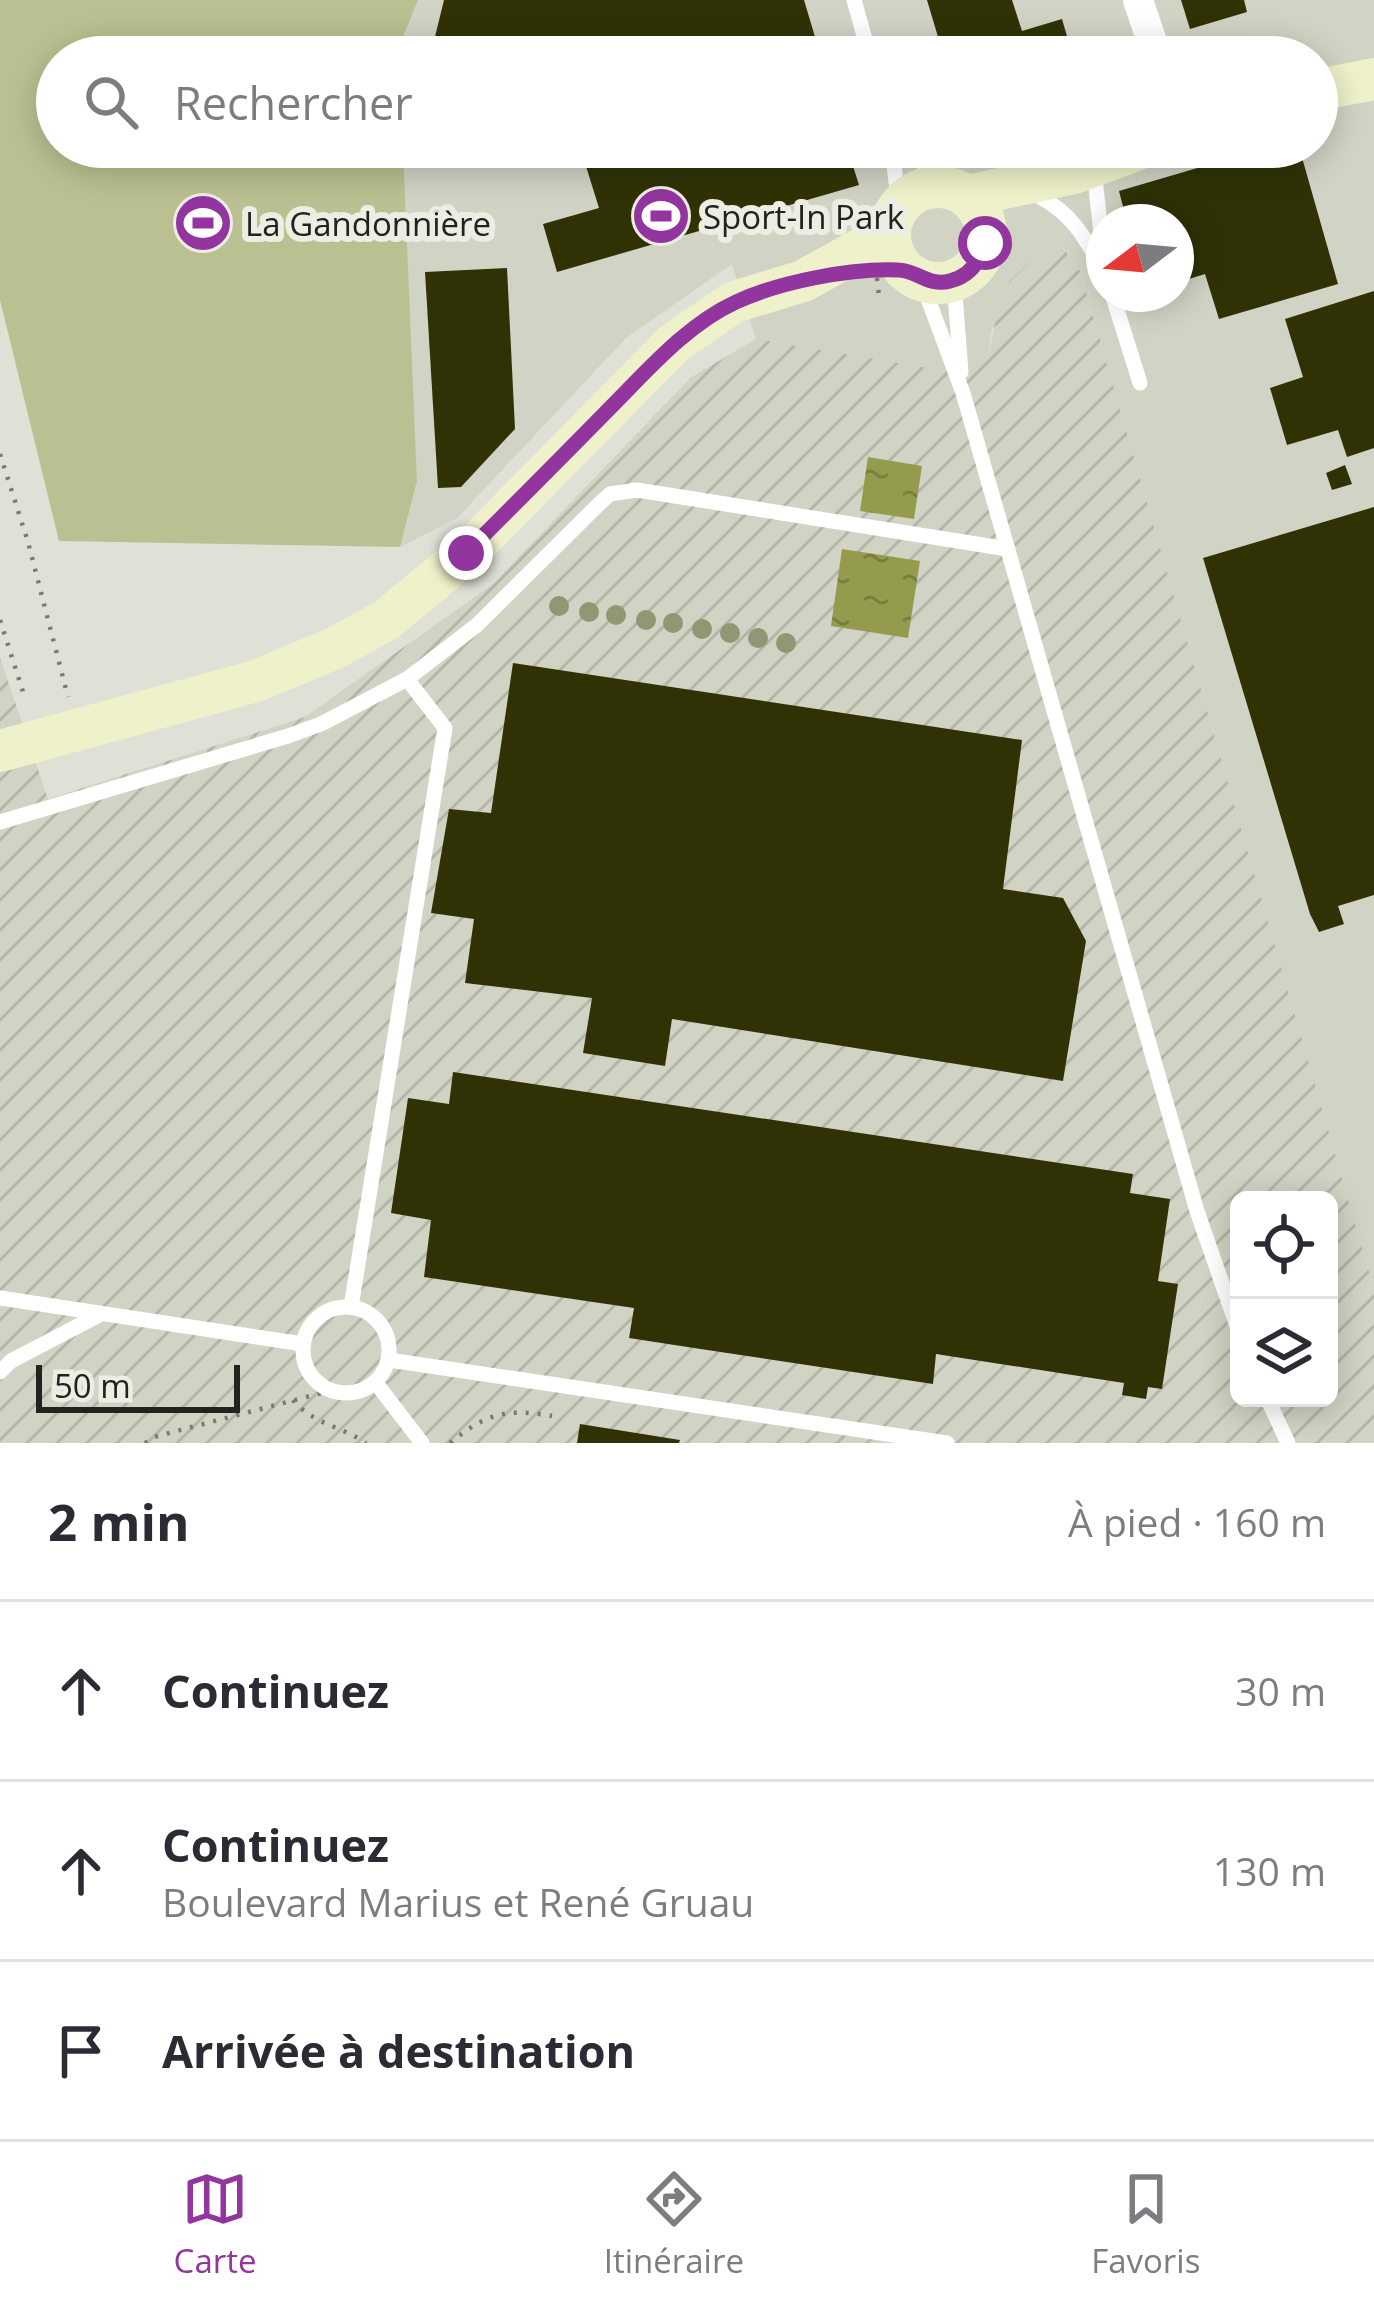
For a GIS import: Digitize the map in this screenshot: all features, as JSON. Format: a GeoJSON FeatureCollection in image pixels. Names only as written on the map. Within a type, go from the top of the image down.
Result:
{"type":"FeatureCollection","features":[{"type":"Feature","properties":{"kind":"main road"},"geometry":{"type":"LineString","coordinates":[[1338,80],[1374,62]]}},
{"type":"Feature","properties":{"kind":"main road"},"geometry":{"type":"LineString","coordinates":[[1338,85],[1374,79]]}},
{"type":"Feature","properties":{"kind":"main road"},"geometry":{"type":"LineString","coordinates":[[985,243],[1070,179],[1095,168]]}},
{"type":"Feature","properties":{"kind":"main road"},"geometry":{"type":"LineString","coordinates":[[915,253],[925,188],[957,192],[1070,179]]}},
{"type":"Feature","properties":{"kind":"main road"},"geometry":{"type":"LineString","coordinates":[[0,751],[256,682],[386,620],[466,553],[674,343],[734,302],[915,253],[975,266],[985,243],[985,225],[978,209],[957,192]]}},
{"type":"Feature","properties":{"kind":"street"},"geometry":{"type":"LineString","coordinates":[[1138,0],[1150,36]]}},
{"type":"Feature","properties":{"kind":"lane"},"geometry":{"type":"LineString","coordinates":[[854,0],[864,36]]}},
{"type":"Feature","properties":{"kind":"lane"},"geometry":{"type":"LineString","coordinates":[[894,168],[915,253],[963,393],[1197,1211],[1230,1306]]}},
{"type":"Feature","properties":{"kind":"lane"},"geometry":{"type":"LineString","coordinates":[[930,168],[957,192]]}},
{"type":"Feature","properties":{"kind":"lane"},"geometry":{"type":"LineString","coordinates":[[1070,179],[1086,218]]}},
{"type":"Feature","properties":{"kind":"lane"},"geometry":{"type":"LineString","coordinates":[[1070,179],[1062,208],[1086,241]]}},
{"type":"Feature","properties":{"kind":"lane"},"geometry":{"type":"LineString","coordinates":[[915,253],[963,393]]}},
{"type":"Feature","properties":{"kind":"lane"},"geometry":{"type":"LineString","coordinates":[[1117,312],[1139,383]]}},
{"type":"Feature","properties":{"kind":"lane"},"geometry":{"type":"LineString","coordinates":[[0,822],[288,736],[406,679],[477,625],[599,504],[623,490],[1008,549]]}},
{"type":"Feature","properties":{"kind":"lane"},"geometry":{"type":"LineString","coordinates":[[351,1307],[445,728],[406,679]]}},
{"type":"Feature","properties":{"kind":"lane"},"geometry":{"type":"LineString","coordinates":[[0,1298],[303,1344]]}},
{"type":"Feature","properties":{"kind":"lane"},"geometry":{"type":"LineString","coordinates":[[338,1307],[351,1307],[377,1319],[389,1346],[388,1360],[376,1383],[353,1394],[329,1391],[308,1372],[303,1344],[314,1320],[338,1307]]}},
{"type":"Feature","properties":{"kind":"lane"},"geometry":{"type":"LineString","coordinates":[[0,1372],[11,1360],[101,1314]]}},
{"type":"Feature","properties":{"kind":"lane"},"geometry":{"type":"LineString","coordinates":[[388,1360],[947,1443]]}},
{"type":"Feature","properties":{"kind":"lane"},"geometry":{"type":"LineString","coordinates":[[376,1383],[422,1443]]}},
{"type":"Feature","properties":{"kind":"lane"},"geometry":{"type":"LineString","coordinates":[[1271,1407],[1288,1443]]}},
{"type":"Feature","properties":{"kind":"path"},"geometry":{"type":"LineString","coordinates":[[0,454],[63,679]]}},
{"type":"Feature","properties":{"kind":"path"},"geometry":{"type":"LineString","coordinates":[[0,620],[25,698]]}},
{"type":"Feature","properties":{"kind":"path"},"geometry":{"type":"LineString","coordinates":[[145,1443],[329,1391]]}},
{"type":"Feature","properties":{"kind":"path"},"geometry":{"type":"LineString","coordinates":[[293,1400],[307,1416],[366,1443]]}},
{"type":"Feature","properties":{"kind":"path"},"geometry":{"type":"LineString","coordinates":[[450,1443],[500,1412],[552,1416]]}},
{"type":"Feature","properties":{"kind":"shaded area","name":"La Gandonnière"},"geometry":{"type":"Polygon","coordinates":[[[0,0],[418,0],[403,36],[36,36],[36,168],[404,168],[417,481],[400,547],[59,541],[0,300],[0,0]]]}},
{"type":"Feature","properties":{"kind":"shaded area"},"geometry":{"type":"Polygon","coordinates":[[[418,0],[1374,0],[1374,1289],[1092,312],[1194,312],[1194,204],[1086,204],[1086,292],[1080,271],[1061,244],[1031,261],[991,331],[989,352],[928,369],[756,339],[732,264],[626,338],[457,518],[400,547],[417,481],[404,168],[1338,168],[1338,36],[403,36],[418,0]]]}},
{"type":"Feature","properties":{"kind":"shaded area"},"geometry":{"type":"Polygon","coordinates":[[[1060,244],[1080,271],[1086,312],[1092,312],[1374,1289],[1374,1443],[0,1443],[0,658],[48,799],[305,717],[493,584],[690,378],[756,339],[928,368],[989,352],[999,304],[1010,281],[1060,244]]]}},
{"type":"Feature","properties":{"kind":"water"},"geometry":{"type":"Polygon","coordinates":[[[868,457],[922,466],[914,519],[860,511],[868,457]]]}},
{"type":"Feature","properties":{"kind":"water"},"geometry":{"type":"Polygon","coordinates":[[[842,549],[920,561],[908,638],[831,626],[842,549]]]}},
{"type":"Feature","properties":{"kind":"building"},"geometry":{"type":"Polygon","coordinates":[[[444,0],[804,0],[815,36],[435,36],[444,0]]]}},
{"type":"Feature","properties":{"kind":"building"},"geometry":{"type":"Polygon","coordinates":[[[927,0],[1012,0],[1022,31],[1062,19],[1067,36],[938,36],[927,0]]]}},
{"type":"Feature","properties":{"kind":"building"},"geometry":{"type":"Polygon","coordinates":[[[1181,0],[1244,0],[1247,12],[1190,29],[1181,0]]]}},
{"type":"Feature","properties":{"kind":"building","name":"Sport-In Park"},"geometry":{"type":"Polygon","coordinates":[[[587,168],[854,168],[859,185],[557,272],[543,224],[599,208],[587,168]]]}},
{"type":"Feature","properties":{"kind":"building"},"geometry":{"type":"Polygon","coordinates":[[[1197,168],[1305,168],[1338,284],[1219,319],[1205,274],[1194,277],[1194,204],[1122,204],[1119,191],[1197,168]]]}},
{"type":"Feature","properties":{"kind":"building"},"geometry":{"type":"Polygon","coordinates":[[[507,268],[515,429],[461,487],[438,488],[425,272],[507,268]]]}},
{"type":"Feature","properties":{"kind":"building"},"geometry":{"type":"Polygon","coordinates":[[[1374,291],[1374,448],[1347,457],[1338,430],[1287,445],[1270,388],[1303,377],[1285,319],[1374,291]]]}},
{"type":"Feature","properties":{"kind":"building"},"geometry":{"type":"Polygon","coordinates":[[[1345,465],[1352,484],[1332,490],[1326,473],[1345,465]]]}},
{"type":"Feature","properties":{"kind":"building"},"geometry":{"type":"Polygon","coordinates":[[[1374,507],[1374,895],[1338,906],[1344,924],[1319,932],[1203,558],[1374,507]]]}},
{"type":"Feature","properties":{"kind":"building"},"geometry":{"type":"Polygon","coordinates":[[[513,663],[1022,740],[1003,889],[1063,898],[1086,941],[1063,1081],[672,1019],[665,1066],[583,1053],[592,998],[465,983],[474,919],[431,913],[449,809],[491,813],[513,663]]]}},
{"type":"Feature","properties":{"kind":"building"},"geometry":{"type":"Polygon","coordinates":[[[453,1072],[1133,1174],[1130,1193],[1170,1199],[1158,1281],[1178,1284],[1162,1389],[1148,1387],[1146,1399],[1122,1395],[1124,1383],[936,1354],[933,1384],[694,1348],[629,1338],[634,1308],[424,1277],[431,1220],[391,1213],[408,1098],[449,1104],[453,1072]]]}},
{"type":"Feature","properties":{"kind":"building"},"geometry":{"type":"Polygon","coordinates":[[[580,1424],[680,1440],[577,1443],[580,1424]]]}},
{"type":"Feature","properties":{"kind":"place","name":"Sport-In Park"},"geometry":{"type":"Point","coordinates":[661,216]}},
{"type":"Feature","properties":{"kind":"place","name":"La Gandonnière"},"geometry":{"type":"Point","coordinates":[203,223]}},
{"type":"Feature","properties":{"kind":"route"},"geometry":{"type":"LineString","coordinates":[[466,553],[674,343],[734,302],[803,280],[904,269],[921,280],[954,280],[975,266],[985,243]]}}]}
